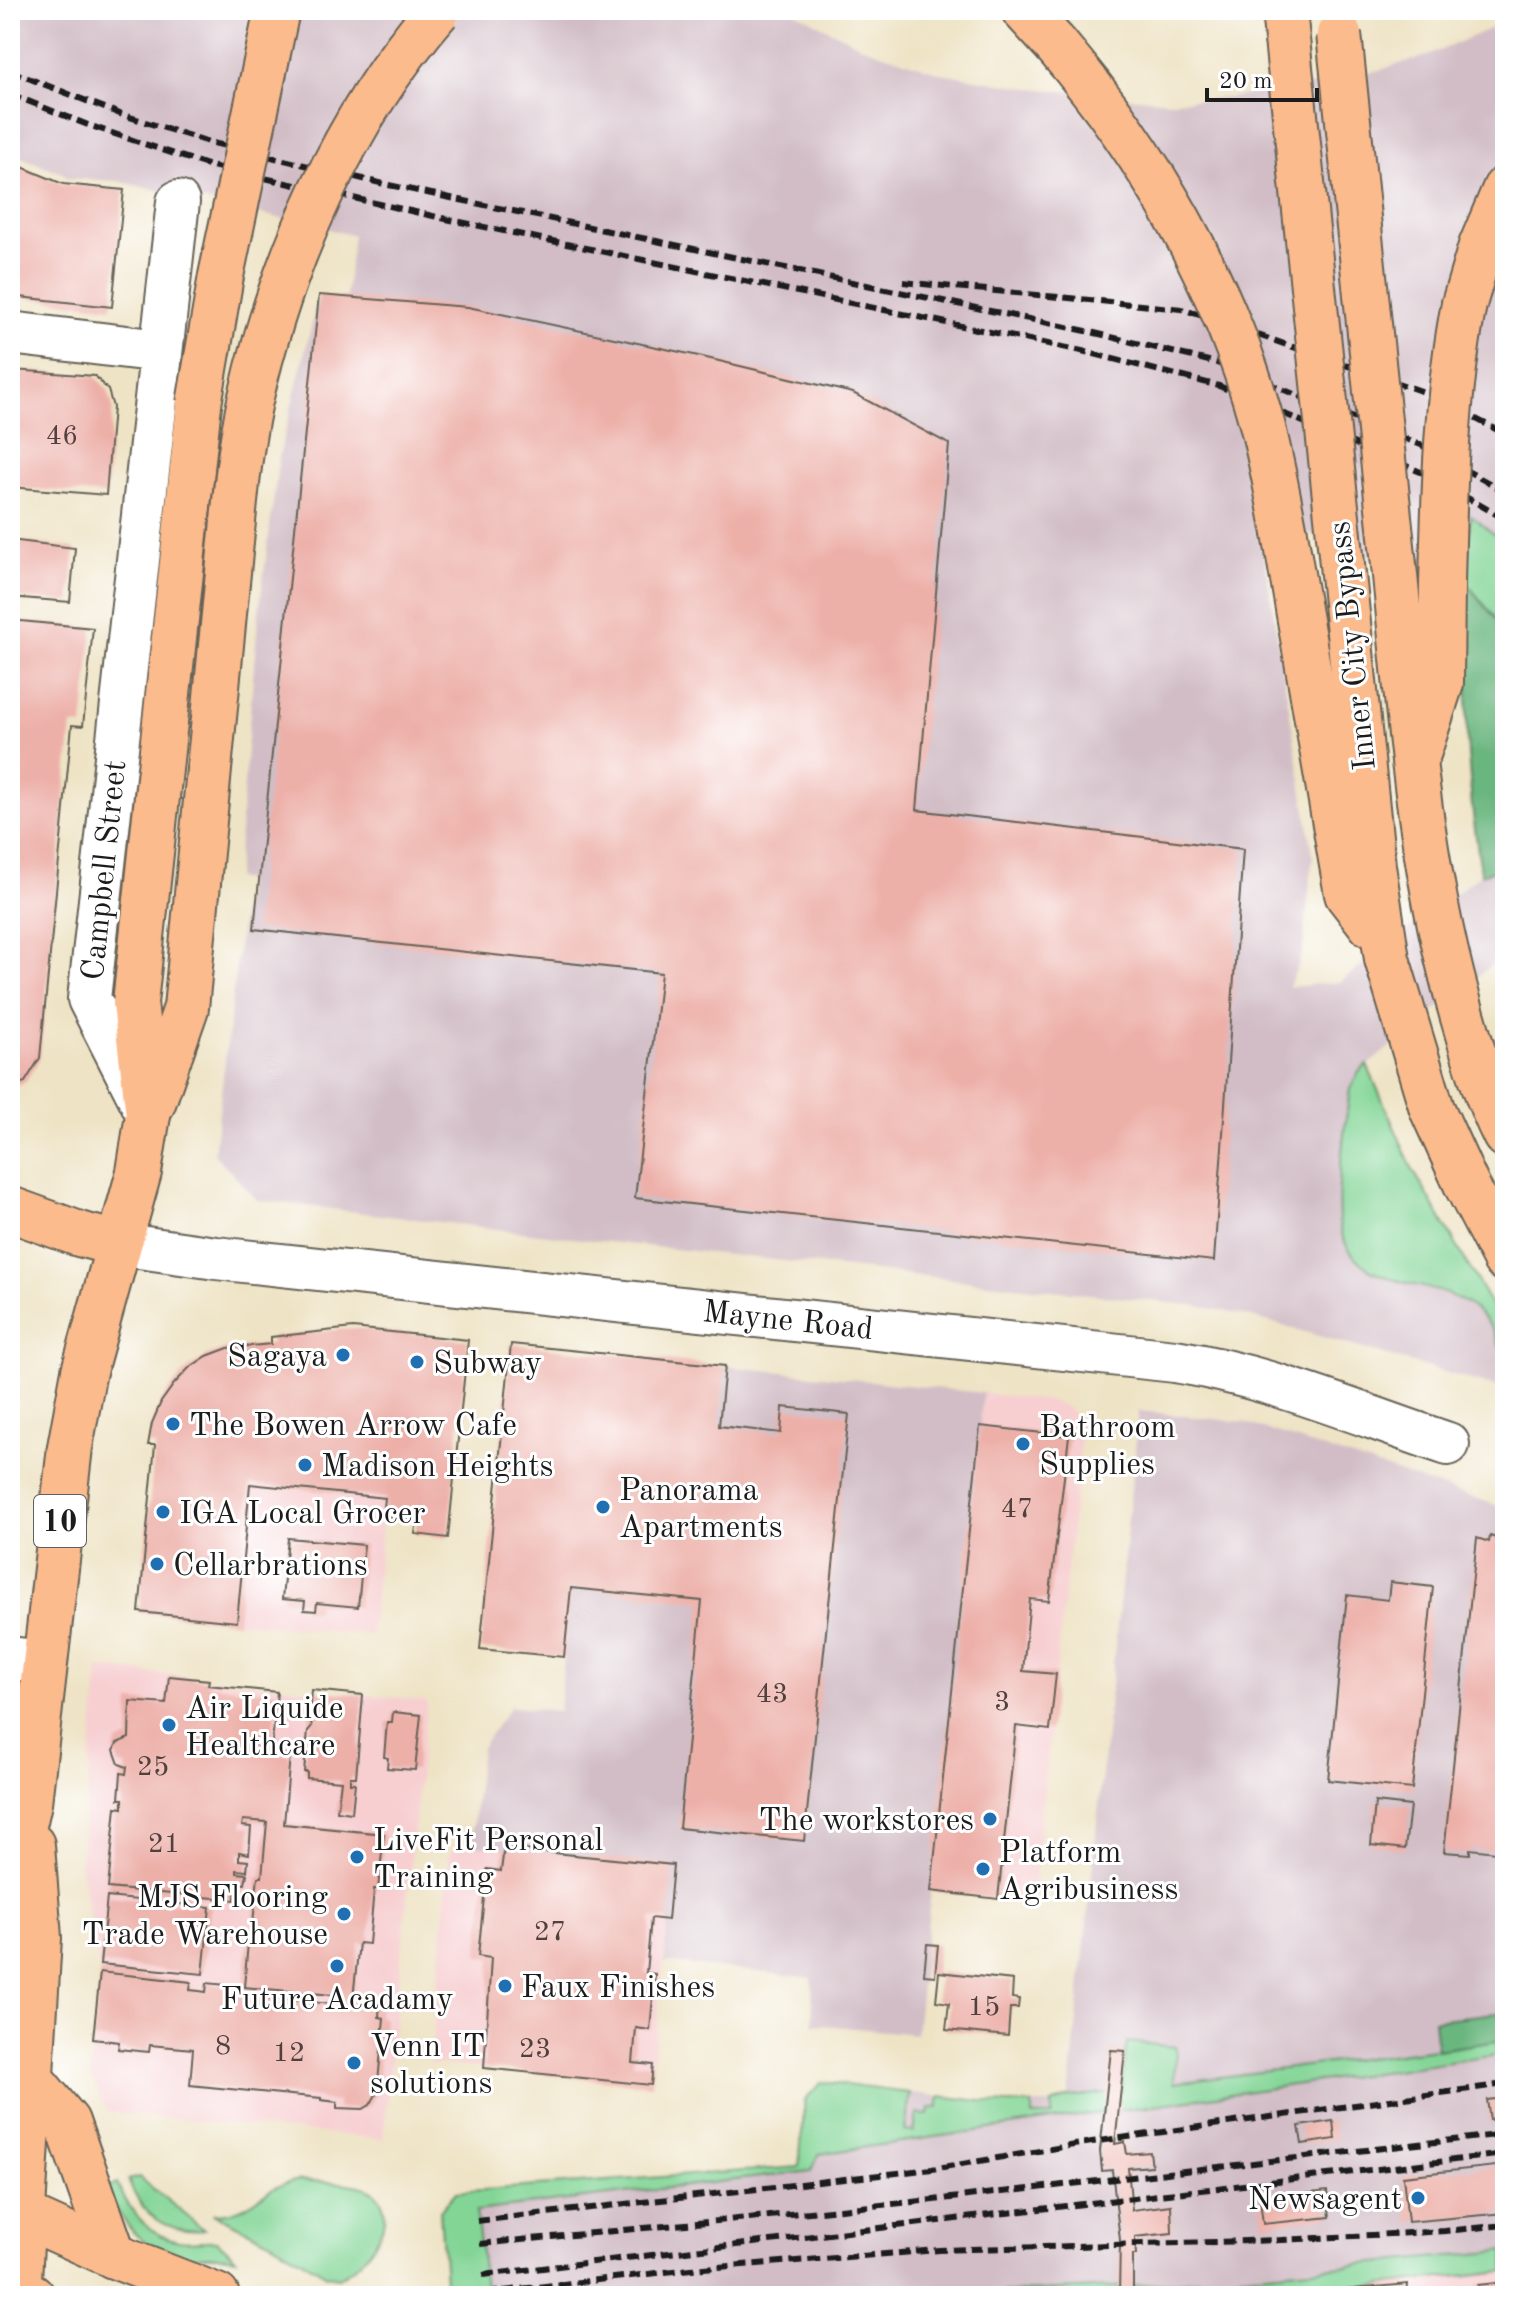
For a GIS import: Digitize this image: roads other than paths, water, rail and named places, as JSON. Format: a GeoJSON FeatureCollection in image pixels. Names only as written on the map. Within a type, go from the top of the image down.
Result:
{"type":"FeatureCollection","features":[{"type":"Feature","properties":{"kind":"main road"},"geometry":{"type":"LineString","coordinates":[[148,1115],[135,1003],[199,404],[221,276],[277,10]]}},
{"type":"Feature","properties":{"kind":"main road"},"geometry":{"type":"LineString","coordinates":[[10,1209],[79,1234],[118,1244],[139,1172],[148,1115],[186,1008],[235,502],[250,403],[292,256],[324,189],[390,73],[438,10]]}},
{"type":"Feature","properties":{"kind":"main road"},"geometry":{"type":"LineString","coordinates":[[1024,10],[1056,45],[1124,132],[1181,223],[1204,268],[1248,378],[1275,477],[1347,894],[1384,943]]}},
{"type":"Feature","properties":{"kind":"main road","name":"Inner City Bypass"},"geometry":{"type":"LineString","coordinates":[[1337,22],[1415,765],[1440,927],[1456,994],[1475,1059],[1505,1135]]}},
{"type":"Feature","properties":{"kind":"main road","name":"Inner City Bypass"},"geometry":{"type":"LineString","coordinates":[[1286,24],[1373,866],[1384,943],[1432,1109],[1505,1259]]}},
{"type":"Feature","properties":{"kind":"main road"},"geometry":{"type":"LineString","coordinates":[[1415,765],[1441,683],[1442,584],[1453,361],[1464,304],[1477,260],[1505,189]]}},
{"type":"Feature","properties":{"kind":"main road","name":"10"},"geometry":{"type":"LineString","coordinates":[[19,2292],[16,2212],[30,2078],[39,1938],[29,1803],[27,1660],[84,1371],[118,1244]]}},
{"type":"Feature","properties":{"kind":"main road","name":"10"},"geometry":{"type":"LineString","coordinates":[[10,1887],[29,1803]]}},
{"type":"Feature","properties":{"kind":"main road"},"geometry":{"type":"LineString","coordinates":[[30,2078],[67,2122],[114,2256]]}},
{"type":"Feature","properties":{"kind":"main road"},"geometry":{"type":"LineString","coordinates":[[16,2212],[114,2256],[217,2296]]}},
{"type":"Feature","properties":{"kind":"street","name":"Campbell Street"},"geometry":{"type":"LineString","coordinates":[[148,1115],[89,999],[178,202]]}},
{"type":"Feature","properties":{"kind":"street"},"geometry":{"type":"LineString","coordinates":[[10,333],[160,351]]}},
{"type":"Feature","properties":{"kind":"street","name":"Mayne Road"},"geometry":{"type":"LineString","coordinates":[[118,1244],[216,1258],[1175,1361],[1211,1367],[1271,1384],[1448,1444]]}},
{"type":"Feature","properties":{"kind":"railway"},"geometry":{"type":"LineString","coordinates":[[10,71],[120,114],[209,142],[384,184],[1091,332],[1217,363],[1421,445],[1505,492]]}},
{"type":"Feature","properties":{"kind":"railway"},"geometry":{"type":"LineString","coordinates":[[10,94],[88,125],[207,165],[446,219],[1082,351],[1219,386],[1423,473],[1505,519]]}},
{"type":"Feature","properties":{"kind":"railway"},"geometry":{"type":"LineString","coordinates":[[903,282],[1182,309],[1424,392],[1505,434]]}},
{"type":"Feature","properties":{"kind":"railway"},"geometry":{"type":"LineString","coordinates":[[477,2221],[932,2169],[1092,2142],[1505,2084]]}},
{"type":"Feature","properties":{"kind":"railway"},"geometry":{"type":"LineString","coordinates":[[480,2244],[933,2200],[1505,2134]]}},
{"type":"Feature","properties":{"kind":"railway"},"geometry":{"type":"LineString","coordinates":[[483,2275],[1505,2154]]}},
{"type":"Feature","properties":{"kind":"railway"},"geometry":{"type":"LineString","coordinates":[[486,2293],[691,2269],[939,2250],[1281,2240],[1505,2225]]}},
{"type":"Feature","properties":{"kind":"place","name":"Sagaya"},"geometry":{"type":"Point","coordinates":[343,1355]}},
{"type":"Feature","properties":{"kind":"place","name":"Subway"},"geometry":{"type":"Point","coordinates":[417,1362]}},
{"type":"Feature","properties":{"kind":"place","name":"The Bowen Arrow Cafe"},"geometry":{"type":"Point","coordinates":[173,1424]}},
{"type":"Feature","properties":{"kind":"place","name":"Bathroom Supplies"},"geometry":{"type":"Point","coordinates":[1023,1444]}},
{"type":"Feature","properties":{"kind":"place","name":"Madison Heights"},"geometry":{"type":"Point","coordinates":[305,1465]}},
{"type":"Feature","properties":{"kind":"place","name":"Panorama Apartments"},"geometry":{"type":"Point","coordinates":[603,1507]}},
{"type":"Feature","properties":{"kind":"place","name":"IGA Local Grocer"},"geometry":{"type":"Point","coordinates":[163,1512]}},
{"type":"Feature","properties":{"kind":"place","name":"Cellarbrations"},"geometry":{"type":"Point","coordinates":[157,1564]}},
{"type":"Feature","properties":{"kind":"place","name":"Air Liquide Healthcare"},"geometry":{"type":"Point","coordinates":[169,1725]}},
{"type":"Feature","properties":{"kind":"place","name":"The workstores"},"geometry":{"type":"Point","coordinates":[990,1819]}},
{"type":"Feature","properties":{"kind":"place","name":"LiveFit Personal Training"},"geometry":{"type":"Point","coordinates":[357,1857]}},
{"type":"Feature","properties":{"kind":"place","name":"Platform Agribusiness"},"geometry":{"type":"Point","coordinates":[983,1869]}},
{"type":"Feature","properties":{"kind":"place","name":"MJS Flooring Trade Warehouse"},"geometry":{"type":"Point","coordinates":[344,1914]}},
{"type":"Feature","properties":{"kind":"place","name":"Future Acadamy"},"geometry":{"type":"Point","coordinates":[337,1966]}},
{"type":"Feature","properties":{"kind":"place","name":"Faux Finishes"},"geometry":{"type":"Point","coordinates":[505,1986]}},
{"type":"Feature","properties":{"kind":"place","name":"Venn IT solutions"},"geometry":{"type":"Point","coordinates":[354,2063]}},
{"type":"Feature","properties":{"kind":"place","name":"Newsagent"},"geometry":{"type":"Point","coordinates":[1418,2198]}}]}
